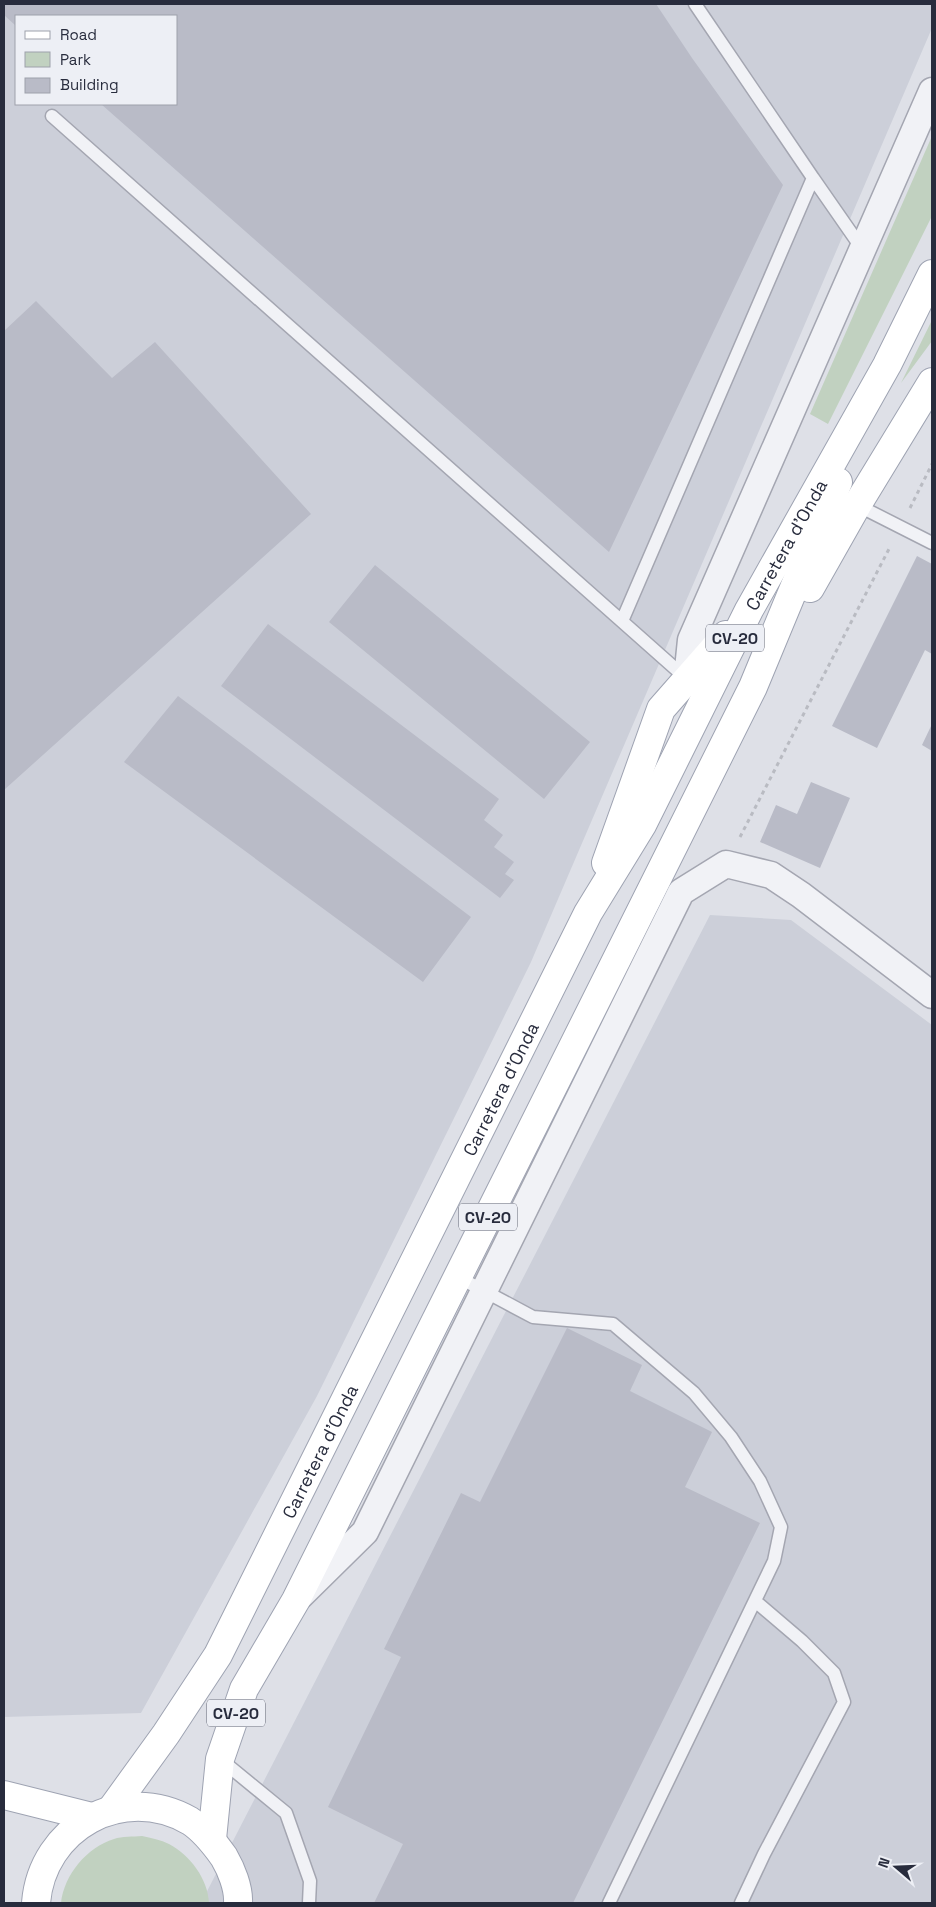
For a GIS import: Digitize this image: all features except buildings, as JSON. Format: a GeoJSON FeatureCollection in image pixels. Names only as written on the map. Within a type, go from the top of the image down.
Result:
{"type":"FeatureCollection","features":[{"type":"Feature","properties":{"kind":"main road","name":"Carretera d'Onda"},"geometry":{"type":"LineString","coordinates":[[102,1813],[166,1734],[218,1655],[588,913],[642,825],[749,610],[887,365],[932,274]]}},
{"type":"Feature","properties":{"kind":"main road","name":"Carretera d'Onda"},"geometry":{"type":"LineString","coordinates":[[212,1839],[220,1759],[244,1689],[296,1600],[753,687],[887,365]]}},
{"type":"Feature","properties":{"kind":"main road"},"geometry":{"type":"LineString","coordinates":[[753,687],[857,505],[932,382]]}},
{"type":"Feature","properties":{"kind":"main road"},"geometry":{"type":"LineString","coordinates":[[588,913],[661,709],[749,610]]}},
{"type":"Feature","properties":{"kind":"main road"},"geometry":{"type":"LineString","coordinates":[[4,1795],[102,1813]]}},
{"type":"Feature","properties":{"kind":"main road","name":"CV-20"},"geometry":{"type":"LineString","coordinates":[[36,1903],[37,1886],[48,1858],[68,1834],[102,1813],[138,1807],[165,1811],[190,1822],[212,1839],[230,1867],[238,1903]]}},
{"type":"Feature","properties":{"kind":"street"},"geometry":{"type":"LineString","coordinates":[[687,679],[691,640],[932,91]]}},
{"type":"Feature","properties":{"kind":"street"},"geometry":{"type":"LineString","coordinates":[[726,864],[771,875],[802,895],[932,995]]}},
{"type":"Feature","properties":{"kind":"street","name":"Carretera d'Onda"},"geometry":{"type":"LineString","coordinates":[[296,1600],[365,1532],[681,892],[726,864]]}},
{"type":"Feature","properties":{"kind":"lane"},"geometry":{"type":"LineString","coordinates":[[695,4],[863,250]]}},
{"type":"Feature","properties":{"kind":"lane"},"geometry":{"type":"LineString","coordinates":[[52,116],[687,679]]}},
{"type":"Feature","properties":{"kind":"lane"},"geometry":{"type":"LineString","coordinates":[[622,621],[814,178]]}},
{"type":"Feature","properties":{"kind":"lane"},"geometry":{"type":"LineString","coordinates":[[857,505],[932,543]]}},
{"type":"Feature","properties":{"kind":"lane"},"geometry":{"type":"LineString","coordinates":[[458,1276],[533,1317],[613,1324],[694,1393],[731,1437],[755,1474],[781,1527],[774,1561],[609,1903]]}},
{"type":"Feature","properties":{"kind":"lane"},"geometry":{"type":"LineString","coordinates":[[741,1903],[764,1854],[844,1702],[834,1673],[802,1641],[755,1601]]}},
{"type":"Feature","properties":{"kind":"lane"},"geometry":{"type":"LineString","coordinates":[[220,1759],[286,1813],[310,1881],[310,1903]]}},
{"type":"Feature","properties":{"kind":"path"},"geometry":{"type":"LineString","coordinates":[[726,864],[932,464]]}},
{"type":"Feature","properties":{"kind":"shaded area"},"geometry":{"type":"Polygon","coordinates":[[[4,4],[932,4],[932,28],[531,962],[317,1396],[141,1713],[4,1717],[4,4]]]}},
{"type":"Feature","properties":{"kind":"shaded area"},"geometry":{"type":"Polygon","coordinates":[[[710,915],[791,920],[932,1025],[932,1903],[201,1903],[710,915]]]}},
{"type":"Feature","properties":{"kind":"green space"},"geometry":{"type":"Polygon","coordinates":[[[932,136],[932,216],[828,424],[810,414],[932,136]]]}},
{"type":"Feature","properties":{"kind":"green space"},"geometry":{"type":"Polygon","coordinates":[[[932,320],[932,341],[901,383],[932,320]]]}},
{"type":"Feature","properties":{"kind":"green space"},"geometry":{"type":"Polygon","coordinates":[[[142,1836],[166,1843],[184,1854],[191,1861],[205,1885],[209,1903],[61,1903],[67,1882],[86,1855],[95,1848],[114,1839],[142,1836]]]}}]}
